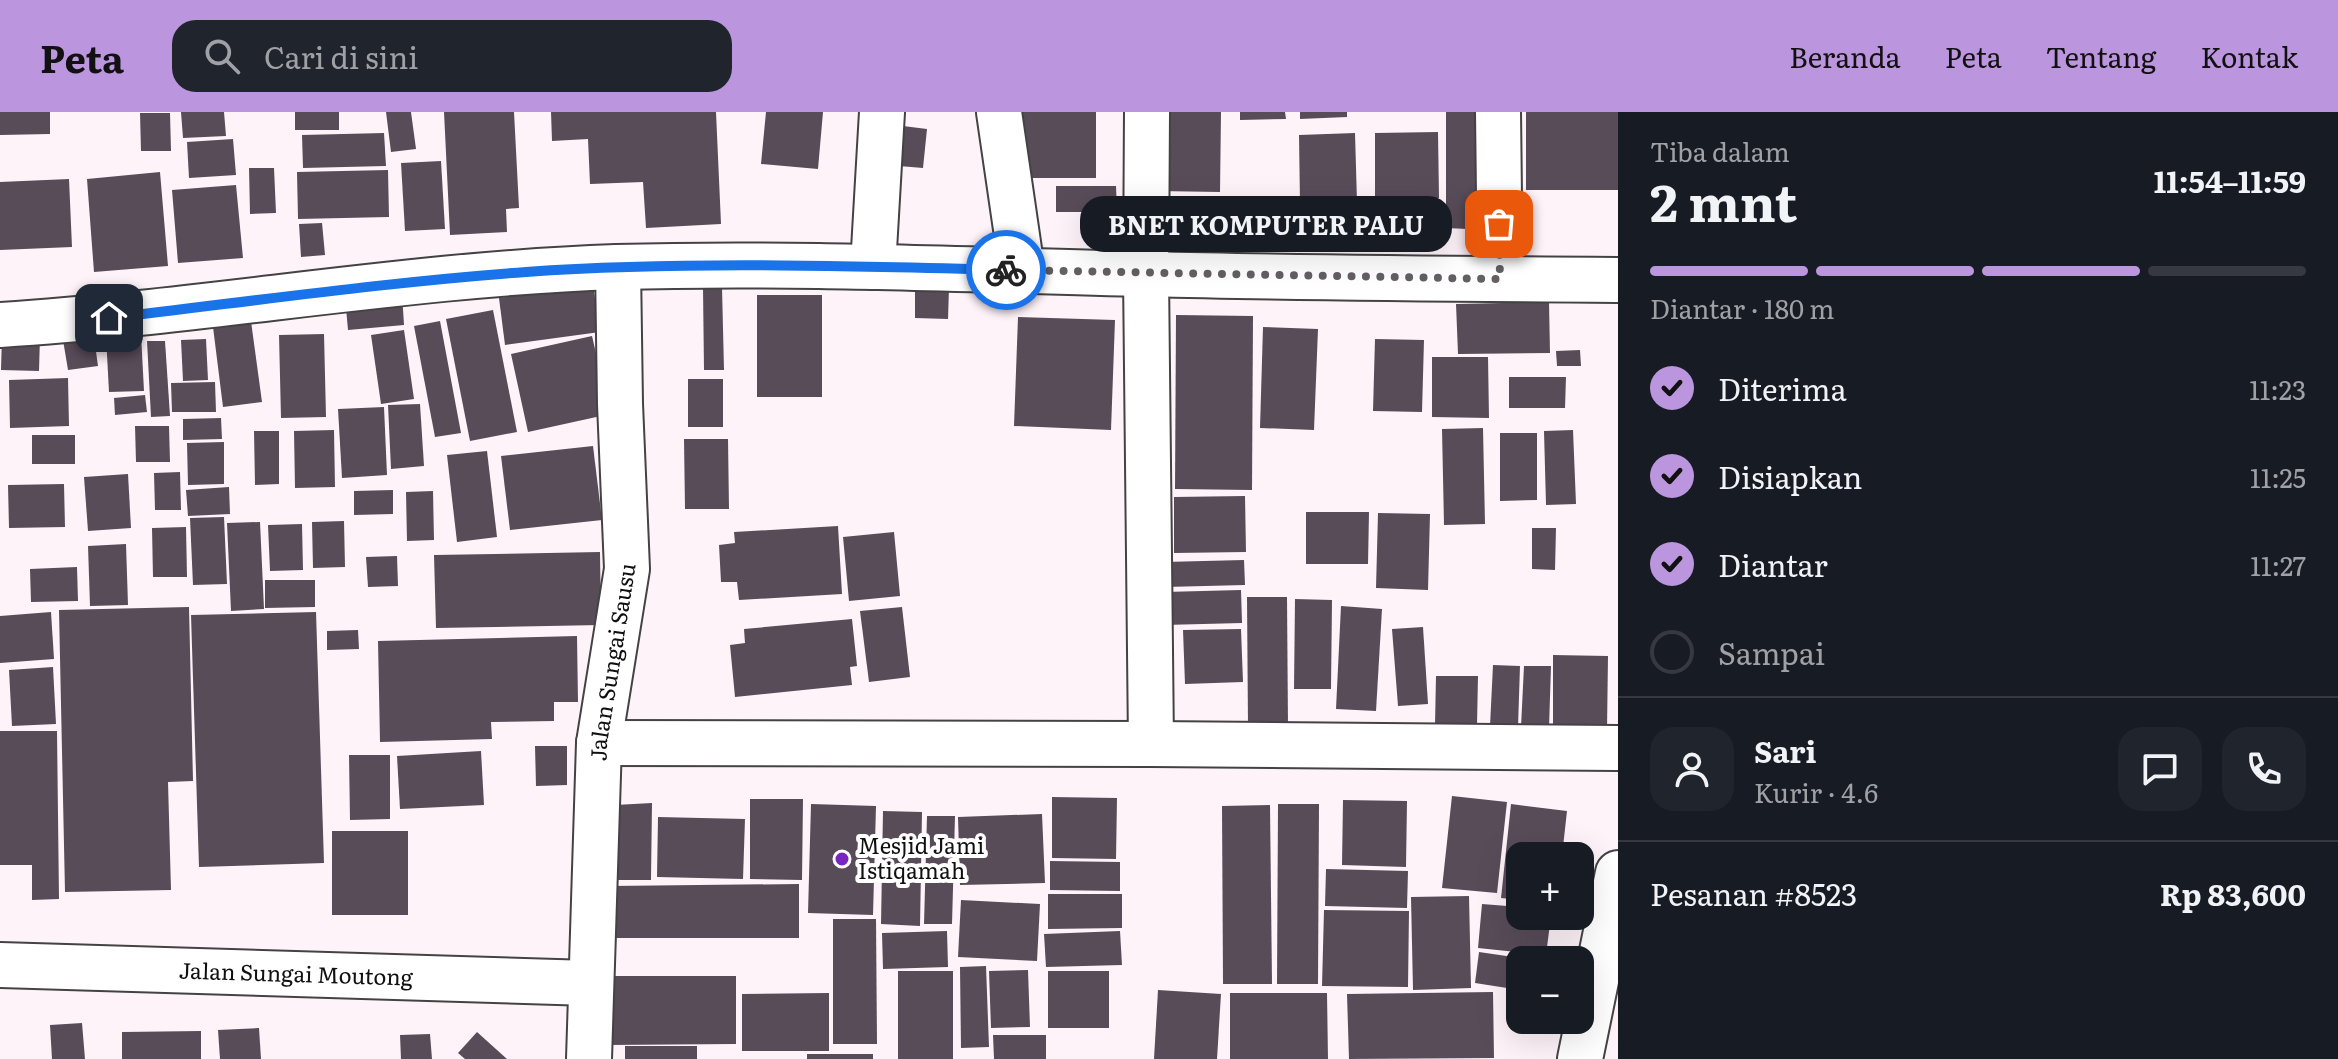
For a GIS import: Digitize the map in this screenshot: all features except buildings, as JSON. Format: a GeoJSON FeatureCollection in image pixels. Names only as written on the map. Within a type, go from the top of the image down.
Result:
{"type":"FeatureCollection","features":[{"type":"Feature","properties":{"kind":"street"},"geometry":{"type":"LineString","coordinates":[[873,267],[882,112]]}},
{"type":"Feature","properties":{"kind":"street"},"geometry":{"type":"LineString","coordinates":[[999,112],[1022,270]]}},
{"type":"Feature","properties":{"kind":"street"},"geometry":{"type":"LineString","coordinates":[[1147,112],[1151,744]]}},
{"type":"Feature","properties":{"kind":"street"},"geometry":{"type":"LineString","coordinates":[[1498,112],[1500,279]]}},
{"type":"Feature","properties":{"kind":"street"},"geometry":{"type":"LineString","coordinates":[[0,325],[109,318],[524,272],[618,267],[873,267],[1618,280]]}},
{"type":"Feature","properties":{"kind":"street","name":"Jalan Sungai Sausu"},"geometry":{"type":"LineString","coordinates":[[589,1059],[599,743],[627,569],[618,267]]}},
{"type":"Feature","properties":{"kind":"street"},"geometry":{"type":"LineString","coordinates":[[599,743],[1618,748]]}},
{"type":"Feature","properties":{"kind":"street"},"geometry":{"type":"LineString","coordinates":[[1580,1059],[1618,873]]}},
{"type":"Feature","properties":{"kind":"street","name":"Jalan Sungai Moutong"},"geometry":{"type":"LineString","coordinates":[[0,965],[590,983]]}},
{"type":"Feature","properties":{"kind":"way so far"},"geometry":{"type":"LineString","coordinates":[[1006,270],[1500,279],[1499,224]]}},
{"type":"Feature","properties":{"kind":"place","name":"BNET KOMPUTER PALU"},"geometry":{"type":"Point","coordinates":[1499,224]}},
{"type":"Feature","properties":{"kind":"place","name":"Mesjid Jami Istiqamah"},"geometry":{"type":"Point","coordinates":[842,859]}},
{"type":"Feature","properties":{"kind":"route"},"geometry":{"type":"LineString","coordinates":[[109,318],[524,272],[618,267],[1006,270]]}}]}
